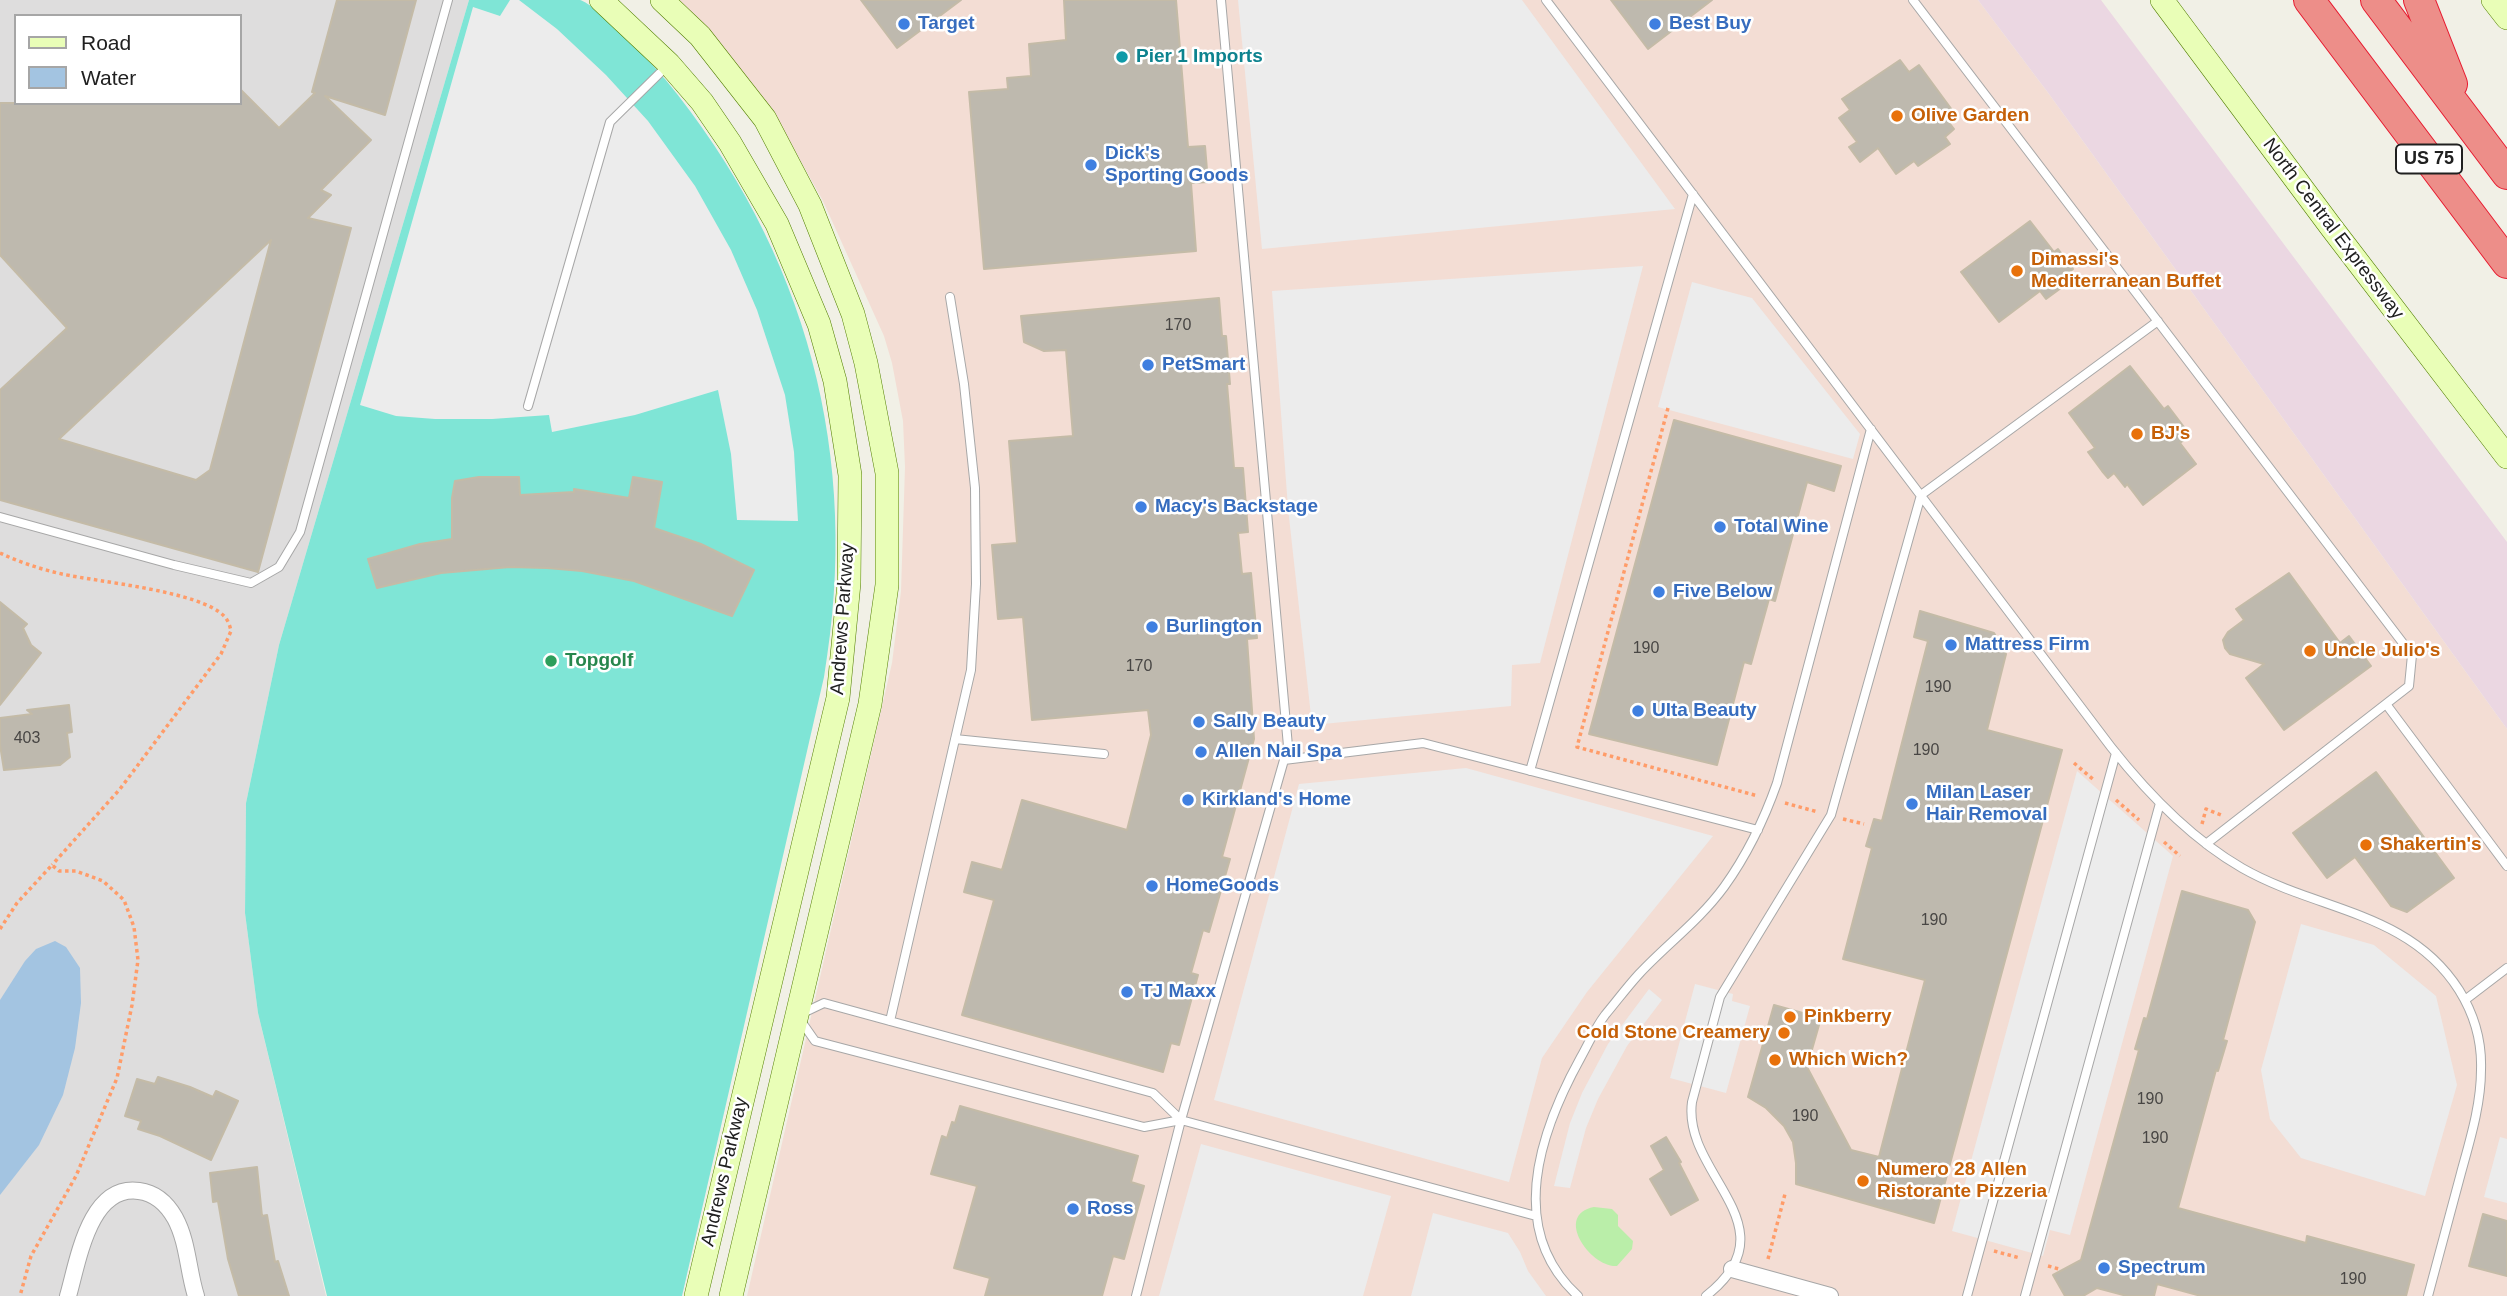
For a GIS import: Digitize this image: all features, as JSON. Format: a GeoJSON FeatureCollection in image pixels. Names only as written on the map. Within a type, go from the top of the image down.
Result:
{"type":"FeatureCollection","features":[{"type":"Feature","properties":{"kind":"highway","name":"US 75"},"geometry":{"type":"LineString","coordinates":[[2309,0],[2507,263]]}},
{"type":"Feature","properties":{"kind":"highway","name":"US 75"},"geometry":{"type":"LineString","coordinates":[[2376,0],[2507,174]]}},
{"type":"Feature","properties":{"kind":"highway"},"geometry":{"type":"LineString","coordinates":[[2419,0],[2464,117]]}},
{"type":"Feature","properties":{"kind":"street","name":"Andrews Parkway"},"geometry":{"type":"LineString","coordinates":[[601,0],[669,64],[702,102],[730,143],[777,224],[819,324],[835,381],[850,475],[849,583],[838,698],[696,1296]]}},
{"type":"Feature","properties":{"kind":"street","name":"Andrews Parkway"},"geometry":{"type":"LineString","coordinates":[[662,0],[700,36],[765,119],[810,205],[853,314],[866,363],[887,473],[887,585],[870,704],[731,1296]]}},
{"type":"Feature","properties":{"kind":"street","name":"North Central Expressway"},"geometry":{"type":"LineString","coordinates":[[2162,0],[2507,457]]}},
{"type":"Feature","properties":{"kind":"street"},"geometry":{"type":"LineString","coordinates":[[2493,0],[2507,18]]}},
{"type":"Feature","properties":{"kind":"street"},"geometry":{"type":"LineString","coordinates":[[819,324],[853,314]]}},
{"type":"Feature","properties":{"kind":"street"},"geometry":{"type":"LineString","coordinates":[[765,1005],[797,1015]]}},
{"type":"Feature","properties":{"kind":"street"},"geometry":{"type":"LineString","coordinates":[[68,1296],[85,1239],[98,1210],[115,1194],[131,1190],[150,1193],[159,1198],[175,1218],[196,1296]]}},
{"type":"Feature","properties":{"kind":"street"},"geometry":{"type":"LineString","coordinates":[[1732,1269],[1830,1296]]}},
{"type":"Feature","properties":{"kind":"lane"},"geometry":{"type":"LineString","coordinates":[[0,517],[174,565],[251,583],[279,568],[300,532],[448,0]]}},
{"type":"Feature","properties":{"kind":"lane"},"geometry":{"type":"LineString","coordinates":[[1136,1296],[1181,1120],[1288,746],[1221,0]]}},
{"type":"Feature","properties":{"kind":"lane"},"geometry":{"type":"LineString","coordinates":[[1546,0],[2116,753],[2160,803],[2206,844],[2265,880],[2325,904],[2367,917],[2407,937],[2441,965],[2465,1000],[2480,1050],[2480,1094],[2474,1127],[2428,1296]]}},
{"type":"Feature","properties":{"kind":"lane"},"geometry":{"type":"LineString","coordinates":[[1913,0],[2412,655],[2409,686],[2206,844]]}},
{"type":"Feature","properties":{"kind":"lane"},"geometry":{"type":"LineString","coordinates":[[528,406],[610,122],[669,64]]}},
{"type":"Feature","properties":{"kind":"lane"},"geometry":{"type":"LineString","coordinates":[[1530,771],[1693,194]]}},
{"type":"Feature","properties":{"kind":"lane"},"geometry":{"type":"LineString","coordinates":[[890,1021],[971,670],[977,541],[971,436],[950,297]]}},
{"type":"Feature","properties":{"kind":"lane"},"geometry":{"type":"LineString","coordinates":[[1706,1296],[1732,1269],[1739,1250],[1738,1221],[1736,1212],[1697,1141],[1691,1119],[1692,1102],[1720,998],[1831,816],[1921,495],[2158,321]]}},
{"type":"Feature","properties":{"kind":"lane"},"geometry":{"type":"LineString","coordinates":[[1577,1296],[1556,1273],[1541,1245],[1536,1216],[1536,1177],[1548,1131],[1565,1086],[1603,1018],[1638,975],[1710,906],[1741,861],[1758,830],[1771,799],[1871,429]]}},
{"type":"Feature","properties":{"kind":"lane"},"geometry":{"type":"LineString","coordinates":[[2386,704],[2507,866]]}},
{"type":"Feature","properties":{"kind":"lane"},"geometry":{"type":"LineString","coordinates":[[955,739],[1104,754]]}},
{"type":"Feature","properties":{"kind":"lane"},"geometry":{"type":"LineString","coordinates":[[1284,760],[1423,743],[1758,830]]}},
{"type":"Feature","properties":{"kind":"lane"},"geometry":{"type":"LineString","coordinates":[[1967,1296],[2116,753]]}},
{"type":"Feature","properties":{"kind":"lane"},"geometry":{"type":"LineString","coordinates":[[2025,1296],[2160,803]]}},
{"type":"Feature","properties":{"kind":"lane"},"geometry":{"type":"LineString","coordinates":[[2465,1000],[2507,968]]}},
{"type":"Feature","properties":{"kind":"lane"},"geometry":{"type":"LineString","coordinates":[[1181,1120],[1153,1093],[890,1021],[824,1003],[797,1015],[816,1041],[1144,1126],[1181,1120],[1536,1216]]}},
{"type":"Feature","properties":{"kind":"path"},"geometry":{"type":"LineString","coordinates":[[1668,408],[1577,747],[1864,824]]}},
{"type":"Feature","properties":{"kind":"path"},"geometry":{"type":"LineString","coordinates":[[0,553],[17,561],[59,573],[133,585],[201,603],[224,616],[231,631],[221,654],[120,789],[17,903],[0,929]]}},
{"type":"Feature","properties":{"kind":"path"},"geometry":{"type":"LineString","coordinates":[[2074,763],[2180,856]]}},
{"type":"Feature","properties":{"kind":"path"},"geometry":{"type":"LineString","coordinates":[[20,1296],[31,1256],[76,1176],[117,1078],[138,960],[134,927],[124,900],[103,881],[76,871],[59,871],[52,865]]}},
{"type":"Feature","properties":{"kind":"path"},"geometry":{"type":"LineString","coordinates":[[1763,1278],[1785,1194]]}},
{"type":"Feature","properties":{"kind":"path"},"geometry":{"type":"LineString","coordinates":[[1980,1247],[2059,1269]]}},
{"type":"Feature","properties":{"kind":"shaded area"},"geometry":{"type":"Polygon","coordinates":[[[0,0],[469,0],[279,645],[246,803],[245,913],[258,1013],[326,1296],[0,1296],[0,0]]]}},
{"type":"Feature","properties":{"kind":"shaded area","name":"Topgolf"},"geometry":{"type":"Polygon","coordinates":[[[469,0],[580,0],[611,23],[665,79],[714,145],[755,214],[788,286],[812,360],[828,436],[835,515],[834,595],[824,677],[682,1296],[327,1296],[258,1013],[245,913],[246,803],[279,645],[469,0]]]}},
{"type":"Feature","properties":{"kind":"shaded area"},"geometry":{"type":"Polygon","coordinates":[[[510,0],[519,0],[557,29],[606,75],[648,121],[695,186],[731,250],[757,310],[785,395],[794,452],[798,521],[737,520],[731,454],[718,390],[635,415],[552,432],[549,415],[435,419],[396,416],[360,405],[473,7],[500,16],[510,0]]]}},
{"type":"Feature","properties":{"kind":"shaded area"},"geometry":{"type":"Polygon","coordinates":[[[677,0],[1978,0],[2049,94],[2507,729],[2507,1296],[747,1296],[892,663],[901,591],[905,467],[903,421],[884,336],[823,201],[789,140],[750,83],[677,0]]]}},
{"type":"Feature","properties":{"kind":"shaded area"},"geometry":{"type":"Polygon","coordinates":[[[1238,0],[1522,0],[1675,209],[1262,249],[1238,0]]]}},
{"type":"Feature","properties":{"kind":"shaded area"},"geometry":{"type":"Polygon","coordinates":[[[1978,0],[2101,0],[2507,542],[2507,729],[2049,94],[1978,0]]]}},
{"type":"Feature","properties":{"kind":"shaded area"},"geometry":{"type":"Polygon","coordinates":[[[1643,266],[1540,663],[1512,665],[1511,706],[1312,725],[1288,508],[1272,291],[1643,266]]]}},
{"type":"Feature","properties":{"kind":"shaded area"},"geometry":{"type":"Polygon","coordinates":[[[1692,282],[1752,298],[1860,434],[1853,459],[1658,407],[1692,282]]]}},
{"type":"Feature","properties":{"kind":"shaded area"},"geometry":{"type":"Polygon","coordinates":[[[1466,768],[1713,836],[1587,992],[1542,1058],[1509,1182],[1214,1100],[1299,784],[1466,768]]]}},
{"type":"Feature","properties":{"kind":"shaded area"},"geometry":{"type":"Polygon","coordinates":[[[2077,771],[2173,856],[2070,1235],[2050,1230],[2043,1256],[1952,1231],[2077,771]]]}},
{"type":"Feature","properties":{"kind":"shaded area"},"geometry":{"type":"Polygon","coordinates":[[[2301,924],[2374,945],[2436,996],[2457,1085],[2425,1196],[2301,1158],[2270,1119],[2261,1070],[2301,924]]]}},
{"type":"Feature","properties":{"kind":"shaded area"},"geometry":{"type":"Polygon","coordinates":[[[1695,984],[1733,994],[1732,1001],[1750,1006],[1726,1093],[1670,1078],[1695,984]]]}},
{"type":"Feature","properties":{"kind":"shaded area"},"geometry":{"type":"Polygon","coordinates":[[[1649,989],[1662,1000],[1627,1046],[1598,1099],[1586,1128],[1570,1188],[1554,1186],[1570,1123],[1582,1093],[1608,1044],[1649,989]]]}},
{"type":"Feature","properties":{"kind":"shaded area"},"geometry":{"type":"Polygon","coordinates":[[[2500,1137],[2507,1139],[2507,1203],[2484,1197],[2500,1137]]]}},
{"type":"Feature","properties":{"kind":"shaded area"},"geometry":{"type":"Polygon","coordinates":[[[1201,1144],[1391,1196],[1363,1296],[1159,1296],[1201,1144]]]}},
{"type":"Feature","properties":{"kind":"shaded area"},"geometry":{"type":"Polygon","coordinates":[[[1433,1213],[1508,1233],[1528,1271],[1546,1296],[1411,1296],[1433,1213]]]}},
{"type":"Feature","properties":{"kind":"green space"},"geometry":{"type":"Polygon","coordinates":[[[1594,1207],[1612,1209],[1618,1215],[1618,1226],[1633,1241],[1632,1249],[1617,1266],[1597,1259],[1587,1250],[1576,1230],[1577,1220],[1582,1212],[1594,1207]]]}},
{"type":"Feature","properties":{"kind":"water"},"geometry":{"type":"Polygon","coordinates":[[[55,941],[66,947],[80,968],[81,1003],[75,1048],[63,1095],[39,1145],[0,1195],[0,1000],[36,949],[55,941]]]}},
{"type":"Feature","properties":{"kind":"building"},"geometry":{"type":"Polygon","coordinates":[[[337,0],[416,0],[385,115],[325,96],[371,140],[321,190],[331,195],[308,218],[351,228],[258,572],[0,500],[0,390],[67,328],[0,255],[0,103],[242,105],[242,91],[279,128],[315,93],[312,92],[337,0]],[[271,240],[59,439],[196,480],[210,470],[271,240]]]}},
{"type":"Feature","properties":{"kind":"building","name":"Target"},"geometry":{"type":"Polygon","coordinates":[[[861,0],[961,0],[897,48],[861,0]]]}},
{"type":"Feature","properties":{"kind":"building","name":"Dick's Sporting Goods"},"geometry":{"type":"Polygon","coordinates":[[[1064,0],[1176,0],[1188,147],[1205,146],[1208,182],[1191,183],[1196,251],[984,269],[969,92],[1008,89],[1007,78],[1031,76],[1029,44],[1066,40],[1064,0]]]}},
{"type":"Feature","properties":{"kind":"building","name":"Best Buy"},"geometry":{"type":"Polygon","coordinates":[[[1611,0],[1712,0],[1648,49],[1611,0]]]}},
{"type":"Feature","properties":{"kind":"building","name":"Olive Garden"},"geometry":{"type":"Polygon","coordinates":[[[1900,60],[1909,72],[1919,65],[1955,114],[1947,120],[1954,129],[1945,137],[1950,144],[1918,166],[1914,161],[1896,174],[1878,148],[1860,162],[1849,147],[1857,142],[1839,118],[1850,110],[1842,99],[1900,60]]]}},
{"type":"Feature","properties":{"kind":"building","name":"Dimassi's Mediterranean Buffet"},"geometry":{"type":"Polygon","coordinates":[[[2030,221],[2054,252],[2058,249],[2073,269],[2057,282],[2061,288],[2046,299],[2040,291],[1999,322],[1961,272],[2030,221]]]}},
{"type":"Feature","properties":{"kind":"building"},"geometry":{"type":"Polygon","coordinates":[[[1219,298],[1222,336],[1226,336],[1234,468],[1243,468],[1248,532],[1238,533],[1242,574],[1251,573],[1257,638],[1247,639],[1254,739],[1222,857],[1230,859],[1209,932],[1203,930],[1191,973],[1198,975],[1179,1045],[1171,1043],[1163,1072],[962,1015],[994,900],[964,892],[972,862],[1002,870],[1022,800],[1127,830],[1151,735],[1148,710],[1032,720],[1023,617],[998,619],[992,545],[1017,543],[1009,441],[1073,436],[1066,350],[1044,351],[1024,342],[1021,316],[1219,298]]]}},
{"type":"Feature","properties":{"kind":"building","name":"BJ's"},"geometry":{"type":"Polygon","coordinates":[[[2130,366],[2164,409],[2168,406],[2190,435],[2180,443],[2196,464],[2143,505],[2127,484],[2125,487],[2114,473],[2108,478],[2102,471],[2088,452],[2095,448],[2069,413],[2130,366]]]}},
{"type":"Feature","properties":{"kind":"building"},"geometry":{"type":"Polygon","coordinates":[[[1674,420],[1841,466],[1834,491],[1807,482],[1775,601],[1769,599],[1751,664],[1744,662],[1717,765],[1589,734],[1674,420]]]}},
{"type":"Feature","properties":{"kind":"building"},"geometry":{"type":"Polygon","coordinates":[[[479,477],[519,477],[520,495],[574,492],[574,489],[629,498],[633,477],[662,482],[654,528],[701,544],[754,570],[732,616],[634,581],[582,571],[547,568],[510,567],[441,573],[377,588],[368,559],[420,544],[452,539],[452,498],[455,481],[479,477]]]}},
{"type":"Feature","properties":{"kind":"building","name":"Uncle Julio's"},"geometry":{"type":"Polygon","coordinates":[[[2289,573],[2340,643],[2349,636],[2371,666],[2284,730],[2246,678],[2264,664],[2230,654],[2223,640],[2228,632],[2244,620],[2236,609],[2289,573]]]}},
{"type":"Feature","properties":{"kind":"building"},"geometry":{"type":"Polygon","coordinates":[[[0,602],[27,624],[23,628],[31,645],[41,653],[0,705],[0,602]]]}},
{"type":"Feature","properties":{"kind":"building"},"geometry":{"type":"Polygon","coordinates":[[[1920,611],[1994,633],[2006,654],[1987,730],[2062,750],[1934,1223],[1796,1184],[1793,1142],[1784,1126],[1766,1108],[1748,1097],[1774,1005],[1821,1018],[1807,1067],[1851,1150],[1879,1157],[1925,980],[1843,959],[1872,848],[1866,846],[1874,819],[1882,821],[1928,641],[1914,637],[1920,611]]]}},
{"type":"Feature","properties":{"kind":"building"},"geometry":{"type":"Polygon","coordinates":[[[69,705],[72,732],[67,733],[70,757],[60,765],[4,770],[0,718],[32,714],[27,710],[69,705]]]}},
{"type":"Feature","properties":{"kind":"building","name":"Shakertin's"},"geometry":{"type":"Polygon","coordinates":[[[2376,772],[2454,878],[2407,912],[2391,906],[2355,857],[2327,878],[2293,833],[2376,772]]]}},
{"type":"Feature","properties":{"kind":"building"},"geometry":{"type":"Polygon","coordinates":[[[2182,891],[2248,910],[2255,922],[2223,1040],[2227,1041],[2218,1071],[2216,1070],[2178,1208],[2306,1243],[2307,1236],[2414,1265],[2406,1296],[2201,1296],[2157,1284],[2154,1296],[2127,1296],[2097,1288],[2083,1296],[2065,1296],[2053,1275],[2081,1260],[2139,1050],[2135,1049],[2144,1018],[2147,1019],[2182,891]]]}},
{"type":"Feature","properties":{"kind":"building"},"geometry":{"type":"Polygon","coordinates":[[[158,1077],[213,1097],[216,1091],[238,1101],[211,1160],[160,1136],[138,1129],[141,1121],[125,1116],[137,1079],[155,1084],[158,1077]]]}},
{"type":"Feature","properties":{"kind":"building"},"geometry":{"type":"Polygon","coordinates":[[[960,1106],[1138,1156],[1131,1182],[1144,1186],[1124,1259],[1113,1256],[1102,1296],[985,1296],[990,1278],[954,1268],[977,1186],[931,1174],[942,1136],[947,1138],[960,1106]]]}},
{"type":"Feature","properties":{"kind":"building"},"geometry":{"type":"Polygon","coordinates":[[[1666,1137],[1698,1200],[1671,1215],[1650,1179],[1664,1170],[1651,1146],[1666,1137]]]}},
{"type":"Feature","properties":{"kind":"building"},"geometry":{"type":"Polygon","coordinates":[[[257,1167],[262,1216],[267,1215],[275,1262],[278,1261],[289,1296],[239,1296],[228,1259],[218,1201],[213,1202],[210,1173],[257,1167]]]}},
{"type":"Feature","properties":{"kind":"building"},"geometry":{"type":"Polygon","coordinates":[[[2483,1214],[2507,1221],[2507,1276],[2469,1266],[2483,1214]]]}},
{"type":"Feature","properties":{"kind":"place","name":"Target"},"geometry":{"type":"Point","coordinates":[904,24]}},
{"type":"Feature","properties":{"kind":"place","name":"Best Buy"},"geometry":{"type":"Point","coordinates":[1655,24]}},
{"type":"Feature","properties":{"kind":"place","name":"Pier 1 Imports"},"geometry":{"type":"Point","coordinates":[1122,57]}},
{"type":"Feature","properties":{"kind":"place","name":"Olive Garden"},"geometry":{"type":"Point","coordinates":[1897,116]}},
{"type":"Feature","properties":{"kind":"place","name":"Dick's Sporting Goods"},"geometry":{"type":"Point","coordinates":[1091,165]}},
{"type":"Feature","properties":{"kind":"place","name":"Dimassi's Mediterranean Buffet"},"geometry":{"type":"Point","coordinates":[2017,271]}},
{"type":"Feature","properties":{"kind":"place","name":"PetSmart"},"geometry":{"type":"Point","coordinates":[1148,365]}},
{"type":"Feature","properties":{"kind":"place","name":"BJ's"},"geometry":{"type":"Point","coordinates":[2137,434]}},
{"type":"Feature","properties":{"kind":"place","name":"Macy's Backstage"},"geometry":{"type":"Point","coordinates":[1141,507]}},
{"type":"Feature","properties":{"kind":"place","name":"Total Wine"},"geometry":{"type":"Point","coordinates":[1720,527]}},
{"type":"Feature","properties":{"kind":"place","name":"Five Below"},"geometry":{"type":"Point","coordinates":[1659,592]}},
{"type":"Feature","properties":{"kind":"place","name":"Burlington"},"geometry":{"type":"Point","coordinates":[1152,627]}},
{"type":"Feature","properties":{"kind":"place","name":"Mattress Firm"},"geometry":{"type":"Point","coordinates":[1951,645]}},
{"type":"Feature","properties":{"kind":"place","name":"Uncle Julio's"},"geometry":{"type":"Point","coordinates":[2310,651]}},
{"type":"Feature","properties":{"kind":"place","name":"Topgolf"},"geometry":{"type":"Point","coordinates":[551,661]}},
{"type":"Feature","properties":{"kind":"place","name":"Ulta Beauty"},"geometry":{"type":"Point","coordinates":[1638,711]}},
{"type":"Feature","properties":{"kind":"place","name":"Sally Beauty"},"geometry":{"type":"Point","coordinates":[1199,722]}},
{"type":"Feature","properties":{"kind":"place","name":"Allen Nail Spa"},"geometry":{"type":"Point","coordinates":[1201,752]}},
{"type":"Feature","properties":{"kind":"place","name":"Kirkland's Home"},"geometry":{"type":"Point","coordinates":[1188,800]}},
{"type":"Feature","properties":{"kind":"place","name":"Milan Laser Hair Removal"},"geometry":{"type":"Point","coordinates":[1912,804]}},
{"type":"Feature","properties":{"kind":"place","name":"Shakertin's"},"geometry":{"type":"Point","coordinates":[2366,845]}},
{"type":"Feature","properties":{"kind":"place","name":"HomeGoods"},"geometry":{"type":"Point","coordinates":[1152,886]}},
{"type":"Feature","properties":{"kind":"place","name":"TJ Maxx"},"geometry":{"type":"Point","coordinates":[1127,992]}},
{"type":"Feature","properties":{"kind":"place","name":"Pinkberry"},"geometry":{"type":"Point","coordinates":[1790,1017]}},
{"type":"Feature","properties":{"kind":"place","name":"Cold Stone Creamery"},"geometry":{"type":"Point","coordinates":[1784,1033]}},
{"type":"Feature","properties":{"kind":"place","name":"Which Wich?"},"geometry":{"type":"Point","coordinates":[1775,1060]}},
{"type":"Feature","properties":{"kind":"place","name":"Numero 28 Allen Ristorante Pizzeria"},"geometry":{"type":"Point","coordinates":[1863,1181]}},
{"type":"Feature","properties":{"kind":"place","name":"Ross"},"geometry":{"type":"Point","coordinates":[1073,1209]}},
{"type":"Feature","properties":{"kind":"place","name":"Spectrum"},"geometry":{"type":"Point","coordinates":[2104,1268]}}]}
